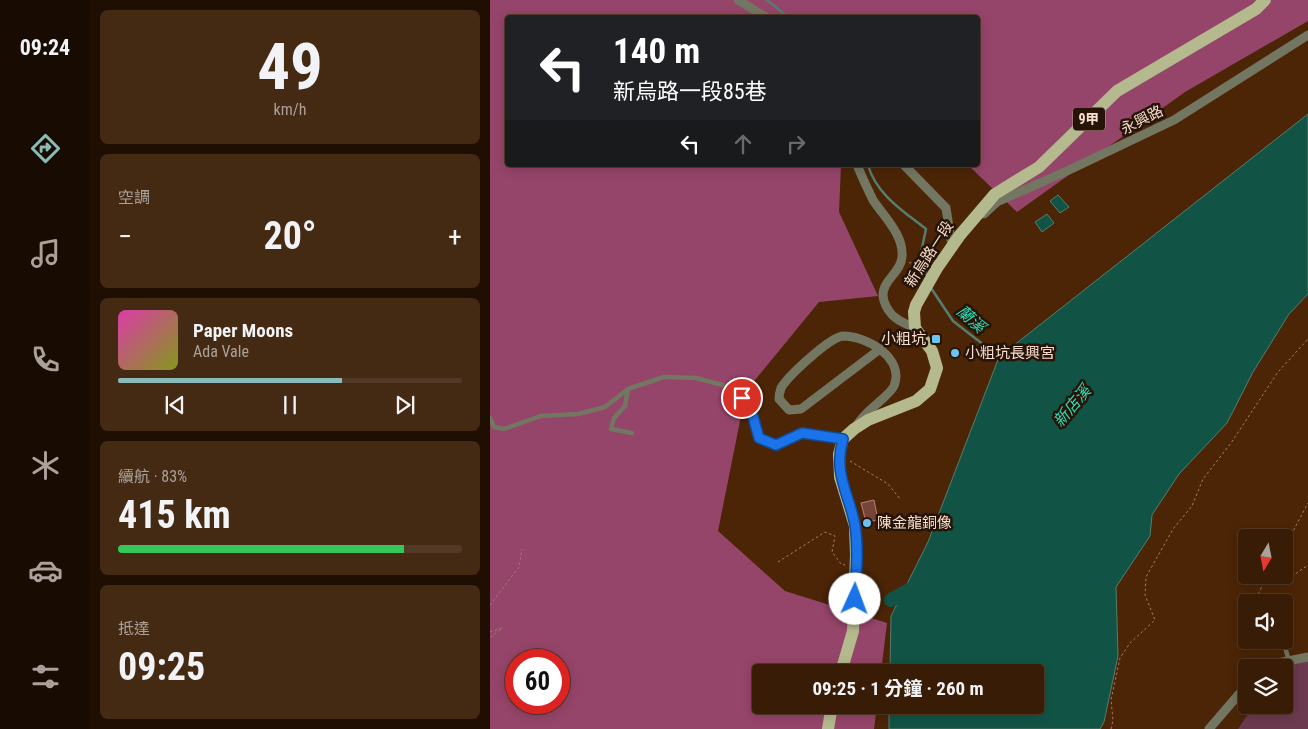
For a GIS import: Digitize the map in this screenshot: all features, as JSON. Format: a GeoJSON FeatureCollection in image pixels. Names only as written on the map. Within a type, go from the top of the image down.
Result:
{"type":"FeatureCollection","features":[{"type":"Feature","properties":{"kind":"main road","name":"新烏路一段"},"geometry":{"type":"LineString","coordinates":[[915,328],[916,305],[935,263],[995,194],[1038,167],[1062,147],[1117,90],[1256,9],[1265,0]]}},
{"type":"Feature","properties":{"kind":"main road"},"geometry":{"type":"LineString","coordinates":[[844,664],[854,631],[856,566],[855,526],[840,477],[839,454],[843,439],[854,429],[868,420],[916,401],[930,389],[937,368],[932,351],[915,328]]}},
{"type":"Feature","properties":{"kind":"main road"},"geometry":{"type":"LineString","coordinates":[[828,729],[830,714]]}},
{"type":"Feature","properties":{"kind":"street"},"geometry":{"type":"LineString","coordinates":[[738,0],[762,15]]}},
{"type":"Feature","properties":{"kind":"street","name":"永興路"},"geometry":{"type":"LineString","coordinates":[[956,240],[975,227],[997,202],[1067,172],[1174,120],[1308,35]]}},
{"type":"Feature","properties":{"kind":"street"},"geometry":{"type":"LineString","coordinates":[[858,167],[863,182],[891,224],[900,245],[902,257],[899,266],[884,289],[884,300],[890,314],[915,328]]}},
{"type":"Feature","properties":{"kind":"street"},"geometry":{"type":"LineString","coordinates":[[906,167],[946,208],[956,240]]}},
{"type":"Feature","properties":{"kind":"street"},"geometry":{"type":"LineString","coordinates":[[854,429],[861,418],[890,391],[895,382],[889,356],[880,349],[849,337],[837,338],[826,344],[787,380],[782,388],[779,399],[789,410],[802,409],[880,349]]}},
{"type":"Feature","properties":{"kind":"street"},"geometry":{"type":"LineString","coordinates":[[1293,659],[1308,657]]}},
{"type":"Feature","properties":{"kind":"street"},"geometry":{"type":"LineString","coordinates":[[1209,729],[1238,695]]}},
{"type":"Feature","properties":{"kind":"lane"},"geometry":{"type":"LineString","coordinates":[[490,418],[494,427],[504,429],[541,416],[578,414],[605,407],[628,390],[664,376],[696,378],[734,388],[750,406],[759,438],[776,445],[802,433],[843,439]]}},
{"type":"Feature","properties":{"kind":"lane"},"geometry":{"type":"LineString","coordinates":[[628,390],[625,406],[614,418],[611,429],[632,433]]}},
{"type":"Feature","properties":{"kind":"path"},"geometry":{"type":"LineString","coordinates":[[905,264],[935,263]]}},
{"type":"Feature","properties":{"kind":"path"},"geometry":{"type":"LineString","coordinates":[[1111,729],[1113,720],[1111,700],[1120,658],[1130,643],[1154,620],[1145,595],[1146,577],[1173,530],[1192,506],[1203,479],[1232,443],[1278,372],[1308,339]]}},
{"type":"Feature","properties":{"kind":"path"},"geometry":{"type":"LineString","coordinates":[[839,454],[888,484],[902,500]]}},
{"type":"Feature","properties":{"kind":"path"},"geometry":{"type":"LineString","coordinates":[[1293,531],[1308,503]]}},
{"type":"Feature","properties":{"kind":"path"},"geometry":{"type":"LineString","coordinates":[[778,562],[825,532],[836,536],[832,552],[841,564],[856,566]]}},
{"type":"Feature","properties":{"kind":"path"},"geometry":{"type":"LineString","coordinates":[[490,605],[519,567],[522,549]]}},
{"type":"Feature","properties":{"kind":"path"},"geometry":{"type":"LineString","coordinates":[[1293,575],[1308,565]]}},
{"type":"Feature","properties":{"kind":"path"},"geometry":{"type":"LineString","coordinates":[[490,632],[502,628],[490,638]]}},
{"type":"Feature","properties":{"kind":"shaded area"},"geometry":{"type":"Polygon","coordinates":[[[490,0],[1308,0],[1308,21],[1185,92],[1017,212],[970,167],[980,167],[980,15],[505,15],[505,167],[841,167],[839,212],[878,296],[819,302],[746,391],[718,531],[785,591],[887,623],[882,664],[752,664],[752,714],[876,714],[874,729],[490,729],[490,0]]]}},
{"type":"Feature","properties":{"kind":"shaded area"},"geometry":{"type":"Polygon","coordinates":[[[1308,660],[1308,729],[1238,729],[1248,714],[1293,714],[1293,664],[1308,660]]]}},
{"type":"Feature","properties":{"kind":"water","name":"新店溪"},"geometry":{"type":"Polygon","coordinates":[[[1308,114],[1308,294],[1289,314],[1253,372],[1227,423],[1179,474],[1152,515],[1150,536],[1116,587],[1118,656],[1104,722],[1100,729],[889,729],[889,714],[1044,714],[1044,664],[890,664],[891,616],[928,542],[999,357],[1308,114]]]}},
{"type":"Feature","properties":{"kind":"water"},"geometry":{"type":"Polygon","coordinates":[[[1058,195],[1069,207],[1060,213],[1050,201],[1058,195]]]}},
{"type":"Feature","properties":{"kind":"water"},"geometry":{"type":"Polygon","coordinates":[[[1047,214],[1054,223],[1042,232],[1035,222],[1047,214]]]}},
{"type":"Feature","properties":{"kind":"building"},"geometry":{"type":"Polygon","coordinates":[[[874,500],[878,520],[866,522],[861,503],[874,500]]]}},
{"type":"Feature","properties":{"kind":"waterway","name":"蘭溪"},"geometry":{"type":"LineString","coordinates":[[767,0],[785,15]]}},
{"type":"Feature","properties":{"kind":"waterway","name":"蘭溪"},"geometry":{"type":"LineString","coordinates":[[869,167],[877,185],[891,201],[926,229],[920,257],[927,275]]}},
{"type":"Feature","properties":{"kind":"waterway","name":"蘭溪"},"geometry":{"type":"LineString","coordinates":[[931,288],[953,321],[1002,359]]}},
{"type":"Feature","properties":{"kind":"waterway"},"geometry":{"type":"LineString","coordinates":[[891,600],[917,586]]}},
{"type":"Feature","properties":{"kind":"place","name":"小粗坑"},"geometry":{"type":"Point","coordinates":[936,339]}},
{"type":"Feature","properties":{"kind":"place","name":"小粗坑長興宮"},"geometry":{"type":"Point","coordinates":[955,353]}},
{"type":"Feature","properties":{"kind":"place","name":"陳金龍銅像"},"geometry":{"type":"Point","coordinates":[867,523]}},
{"type":"Feature","properties":{"kind":"route"},"geometry":{"type":"LineString","coordinates":[[742,398],[750,406],[759,438],[776,445],[802,433],[843,439],[839,454],[840,477],[855,526],[855,599]]}}]}
